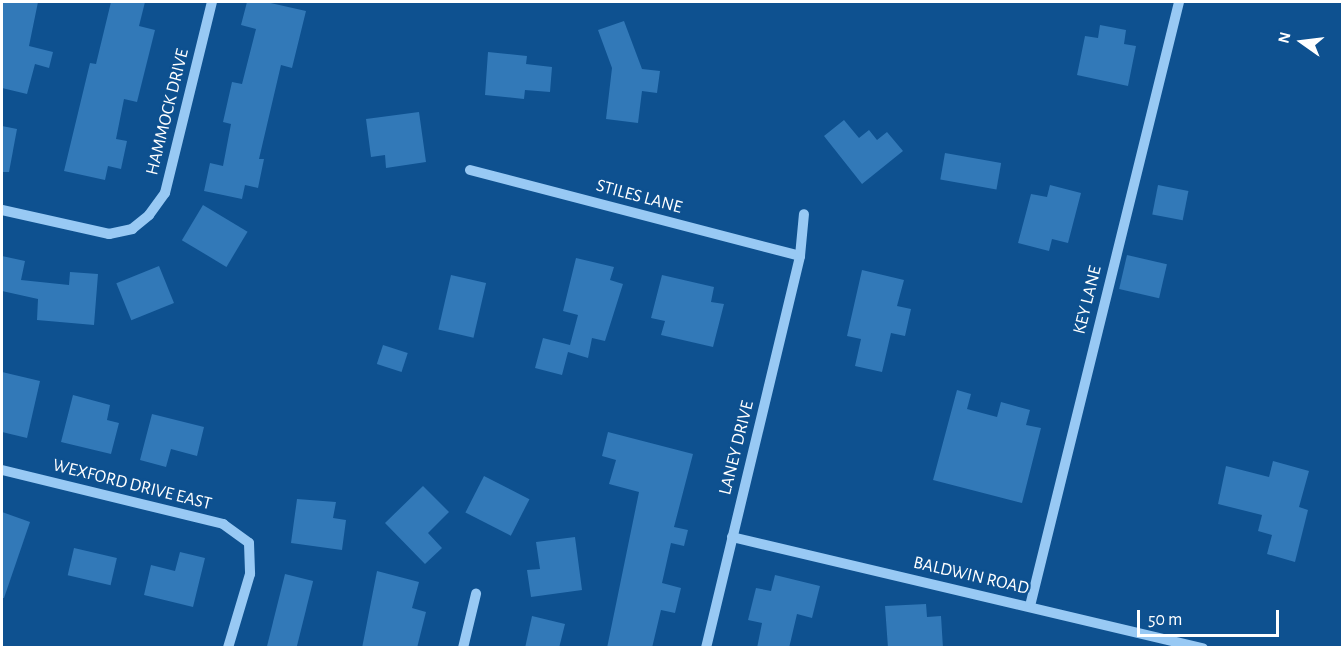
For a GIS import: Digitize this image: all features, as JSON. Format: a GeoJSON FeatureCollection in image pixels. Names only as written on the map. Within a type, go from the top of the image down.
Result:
{"type":"FeatureCollection","features":[{"type":"Feature","properties":{"kind":"street","name":"HAMMOCK DRIVE"},"geometry":{"type":"LineString","coordinates":[[2,210],[109,234],[132,229],[149,215],[165,193],[212,2]]}},
{"type":"Feature","properties":{"kind":"street","name":"KEY LANE"},"geometry":{"type":"LineString","coordinates":[[1030,606],[1179,2]]}},
{"type":"Feature","properties":{"kind":"street","name":"STILES LANE"},"geometry":{"type":"LineString","coordinates":[[470,170],[800,256]]}},
{"type":"Feature","properties":{"kind":"street","name":"LANEY DRIVE"},"geometry":{"type":"LineString","coordinates":[[706,648],[800,256],[804,214]]}},
{"type":"Feature","properties":{"kind":"street","name":"WEXFORD DRIVE EAST"},"geometry":{"type":"LineString","coordinates":[[2,470],[223,524],[249,543],[250,574],[228,648]]}},
{"type":"Feature","properties":{"kind":"street","name":"BALDWIN ROAD"},"geometry":{"type":"LineString","coordinates":[[732,537],[1203,648]]}},
{"type":"Feature","properties":{"kind":"street"},"geometry":{"type":"LineString","coordinates":[[463,648],[476,594]]}},
{"type":"Feature","properties":{"kind":"building"},"geometry":{"type":"Polygon","coordinates":[[[2,2],[38,2],[29,46],[53,52],[49,68],[35,64],[27,94],[2,88],[2,2]]]}},
{"type":"Feature","properties":{"kind":"building"},"geometry":{"type":"Polygon","coordinates":[[[111,2],[145,2],[139,26],[155,30],[137,102],[124,99],[116,139],[127,141],[121,169],[108,166],[105,180],[64,171],[90,63],[96,64],[111,2]]]}},
{"type":"Feature","properties":{"kind":"building"},"geometry":{"type":"Polygon","coordinates":[[[247,2],[266,2],[306,11],[292,68],[281,65],[259,159],[264,159],[258,188],[245,185],[242,199],[204,191],[210,163],[223,166],[231,124],[223,122],[232,82],[242,84],[256,29],[241,25],[247,2]]]}},
{"type":"Feature","properties":{"kind":"building"},"geometry":{"type":"Polygon","coordinates":[[[624,21],[642,69],[660,71],[657,93],[642,91],[638,123],[606,119],[612,68],[598,30],[624,21]]]}},
{"type":"Feature","properties":{"kind":"building"},"geometry":{"type":"Polygon","coordinates":[[[1100,25],[1126,30],[1124,44],[1136,46],[1128,86],[1077,75],[1085,36],[1098,38],[1100,25]]]}},
{"type":"Feature","properties":{"kind":"building"},"geometry":{"type":"Polygon","coordinates":[[[488,52],[527,56],[526,64],[552,67],[550,92],[525,90],[524,99],[485,95],[488,52]]]}},
{"type":"Feature","properties":{"kind":"building"},"geometry":{"type":"Polygon","coordinates":[[[419,112],[426,162],[386,168],[385,155],[371,157],[366,119],[419,112]]]}},
{"type":"Feature","properties":{"kind":"building"},"geometry":{"type":"Polygon","coordinates":[[[844,120],[859,138],[869,130],[877,140],[887,132],[903,151],[862,184],[824,136],[844,120]]]}},
{"type":"Feature","properties":{"kind":"building"},"geometry":{"type":"Polygon","coordinates":[[[2,126],[17,129],[9,172],[2,172],[2,126]]]}},
{"type":"Feature","properties":{"kind":"building"},"geometry":{"type":"Polygon","coordinates":[[[945,153],[1001,163],[996,189],[940,180],[945,153]]]}},
{"type":"Feature","properties":{"kind":"building"},"geometry":{"type":"Polygon","coordinates":[[[1050,185],[1081,193],[1068,243],[1052,239],[1049,251],[1018,243],[1031,194],[1047,197],[1050,185]]]}},
{"type":"Feature","properties":{"kind":"building"},"geometry":{"type":"Polygon","coordinates":[[[1158,185],[1188,191],[1183,220],[1152,214],[1158,185]]]}},
{"type":"Feature","properties":{"kind":"building"},"geometry":{"type":"Polygon","coordinates":[[[203,205],[248,232],[226,267],[182,240],[203,205]]]}},
{"type":"Feature","properties":{"kind":"building"},"geometry":{"type":"Polygon","coordinates":[[[1127,255],[1167,264],[1159,298],[1119,289],[1127,255]]]}},
{"type":"Feature","properties":{"kind":"building"},"geometry":{"type":"Polygon","coordinates":[[[2,256],[25,261],[21,280],[69,285],[70,272],[98,274],[94,325],[37,320],[38,299],[2,291],[2,256]]]}},
{"type":"Feature","properties":{"kind":"building"},"geometry":{"type":"Polygon","coordinates":[[[576,258],[614,267],[610,280],[623,284],[605,341],[592,338],[588,358],[568,352],[562,375],[535,368],[543,338],[570,345],[578,315],[563,311],[576,258]]]}},
{"type":"Feature","properties":{"kind":"building"},"geometry":{"type":"Polygon","coordinates":[[[159,266],[174,303],[131,320],[116,283],[159,266]]]}},
{"type":"Feature","properties":{"kind":"building"},"geometry":{"type":"Polygon","coordinates":[[[862,270],[904,280],[897,306],[911,309],[905,336],[891,333],[882,372],[855,366],[861,339],[847,336],[862,270]]]}},
{"type":"Feature","properties":{"kind":"building"},"geometry":{"type":"Polygon","coordinates":[[[451,275],[486,283],[473,338],[438,330],[451,275]]]}},
{"type":"Feature","properties":{"kind":"building"},"geometry":{"type":"Polygon","coordinates":[[[662,275],[714,287],[711,302],[724,304],[713,347],[661,335],[665,321],[651,318],[662,275]]]}},
{"type":"Feature","properties":{"kind":"building"},"geometry":{"type":"Polygon","coordinates":[[[383,345],[408,353],[402,372],[377,364],[383,345]]]}},
{"type":"Feature","properties":{"kind":"building"},"geometry":{"type":"Polygon","coordinates":[[[2,372],[40,381],[27,438],[2,432],[2,372]]]}},
{"type":"Feature","properties":{"kind":"building"},"geometry":{"type":"Polygon","coordinates":[[[957,390],[971,394],[967,409],[997,417],[1001,402],[1030,410],[1026,425],[1041,428],[1022,503],[933,480],[957,390]]]}},
{"type":"Feature","properties":{"kind":"building"},"geometry":{"type":"Polygon","coordinates":[[[73,395],[110,405],[107,420],[119,423],[111,454],[61,442],[73,395]]]}},
{"type":"Feature","properties":{"kind":"building"},"geometry":{"type":"Polygon","coordinates":[[[152,414],[204,427],[197,456],[171,449],[166,467],[140,460],[152,414]]]}},
{"type":"Feature","properties":{"kind":"building"},"geometry":{"type":"Polygon","coordinates":[[[608,432],[693,454],[674,527],[688,530],[684,546],[671,543],[662,583],[681,588],[675,613],[661,610],[652,648],[607,648],[639,492],[609,484],[616,460],[602,456],[608,432]]]}},
{"type":"Feature","properties":{"kind":"building"},"geometry":{"type":"Polygon","coordinates":[[[1273,461],[1309,471],[1299,507],[1308,510],[1295,562],[1267,554],[1272,535],[1258,531],[1262,515],[1218,504],[1226,466],[1269,477],[1273,461]]]}},
{"type":"Feature","properties":{"kind":"building"},"geometry":{"type":"Polygon","coordinates":[[[484,476],[529,499],[511,536],[465,513],[484,476]]]}},
{"type":"Feature","properties":{"kind":"building"},"geometry":{"type":"Polygon","coordinates":[[[423,486],[449,512],[428,533],[442,548],[425,564],[385,523],[423,486]]]}},
{"type":"Feature","properties":{"kind":"building"},"geometry":{"type":"Polygon","coordinates":[[[297,499],[336,502],[333,518],[346,520],[342,550],[291,543],[297,499]]]}},
{"type":"Feature","properties":{"kind":"building"},"geometry":{"type":"Polygon","coordinates":[[[2,512],[30,522],[4,598],[2,598],[2,512]]]}},
{"type":"Feature","properties":{"kind":"building"},"geometry":{"type":"Polygon","coordinates":[[[575,537],[582,590],[531,597],[527,570],[540,569],[536,542],[575,537]]]}},
{"type":"Feature","properties":{"kind":"building"},"geometry":{"type":"Polygon","coordinates":[[[74,548],[117,558],[111,585],[68,575],[74,548]]]}},
{"type":"Feature","properties":{"kind":"building"},"geometry":{"type":"Polygon","coordinates":[[[180,552],[205,558],[193,607],[144,595],[151,565],[175,571],[180,552]]]}},
{"type":"Feature","properties":{"kind":"building"},"geometry":{"type":"Polygon","coordinates":[[[377,571],[419,582],[412,608],[426,612],[417,648],[362,648],[377,571]]]}},
{"type":"Feature","properties":{"kind":"building"},"geometry":{"type":"Polygon","coordinates":[[[285,574],[313,581],[296,648],[267,648],[285,574]]]}},
{"type":"Feature","properties":{"kind":"building"},"geometry":{"type":"Polygon","coordinates":[[[775,575],[820,586],[812,618],[797,614],[789,648],[757,648],[762,623],[748,620],[756,588],[771,591],[775,575]]]}},
{"type":"Feature","properties":{"kind":"building"},"geometry":{"type":"Polygon","coordinates":[[[926,604],[927,617],[941,616],[943,648],[888,648],[885,606],[926,604]]]}},
{"type":"Feature","properties":{"kind":"building"},"geometry":{"type":"Polygon","coordinates":[[[532,616],[565,624],[559,648],[525,648],[532,616]]]}}]}
